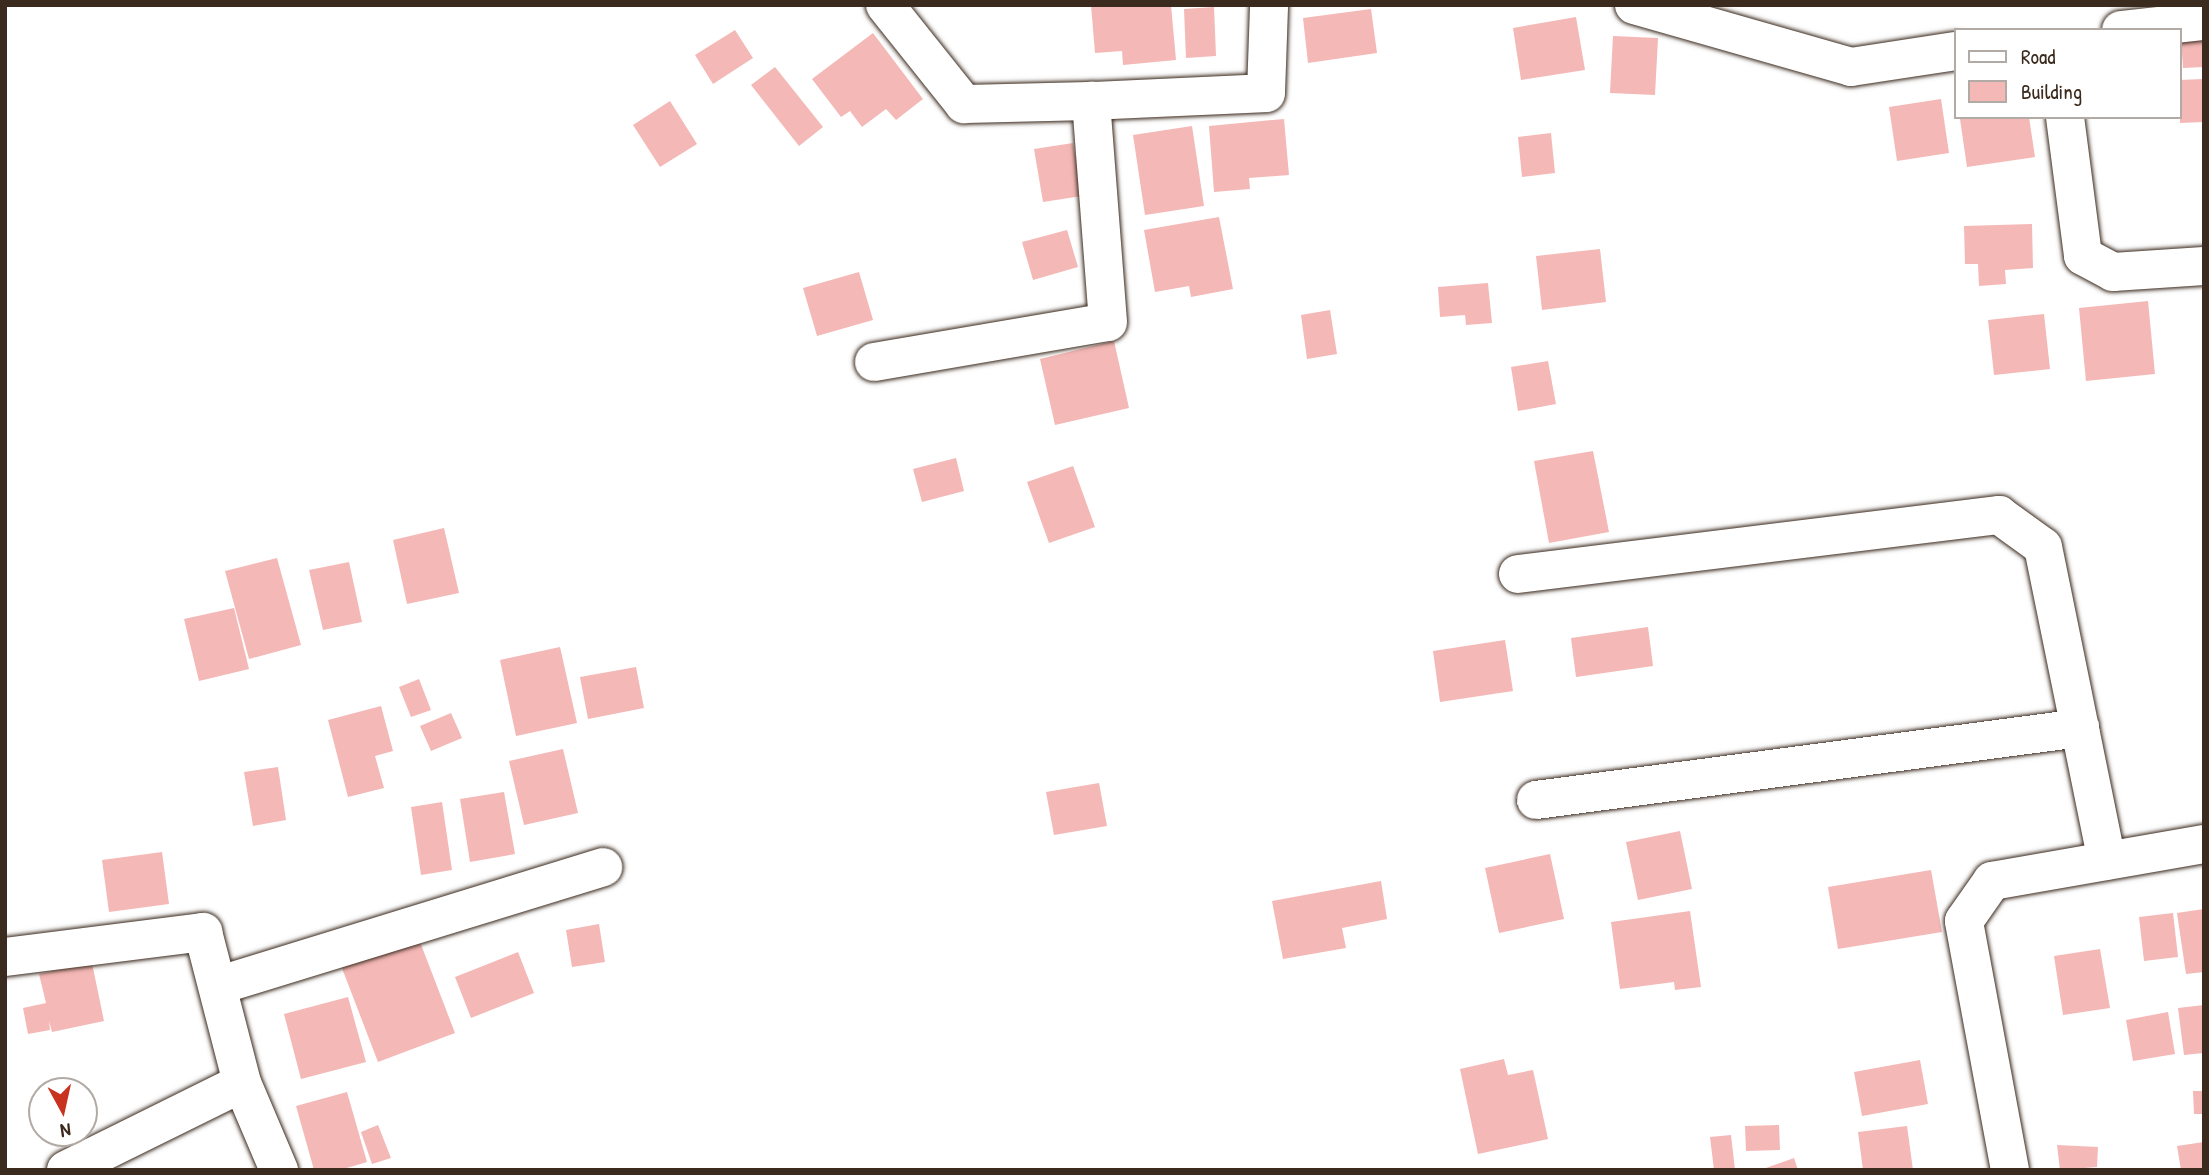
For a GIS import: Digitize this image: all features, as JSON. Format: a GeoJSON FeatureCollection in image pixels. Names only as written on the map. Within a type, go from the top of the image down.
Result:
{"type":"FeatureCollection","features":[{"type":"Feature","properties":{"kind":"street"},"geometry":{"type":"LineString","coordinates":[[885,5],[964,104],[1266,93],[1269,5]]}},
{"type":"Feature","properties":{"kind":"street"},"geometry":{"type":"LineString","coordinates":[[1634,5],[1851,67],[1954,51]]}},
{"type":"Feature","properties":{"kind":"street"},"geometry":{"type":"LineString","coordinates":[[2139,28],[2204,21]]}},
{"type":"Feature","properties":{"kind":"street"},"geometry":{"type":"LineString","coordinates":[[874,362],[1108,322],[1091,101]]}},
{"type":"Feature","properties":{"kind":"street"},"geometry":{"type":"LineString","coordinates":[[2065,119],[2082,256],[2113,272],[2204,266]]}},
{"type":"Feature","properties":{"kind":"street"},"geometry":{"type":"LineString","coordinates":[[1518,574],[1999,515],[2043,547],[2107,861]]}},
{"type":"Feature","properties":{"kind":"street"},"geometry":{"type":"LineString","coordinates":[[1536,800],[2080,728]]}},
{"type":"Feature","properties":{"kind":"street"},"geometry":{"type":"LineString","coordinates":[[2011,1170],[1964,921],[1992,881],[2204,845]]}},
{"type":"Feature","properties":{"kind":"street"},"geometry":{"type":"LineString","coordinates":[[220,985],[603,867]]}},
{"type":"Feature","properties":{"kind":"street"},"geometry":{"type":"LineString","coordinates":[[5,957],[202,932],[220,985],[243,1083],[279,1170]]}},
{"type":"Feature","properties":{"kind":"street"},"geometry":{"type":"LineString","coordinates":[[66,1170],[243,1083]]}},
{"type":"Feature","properties":{"kind":"building"},"geometry":{"type":"Polygon","coordinates":[[[1091,5],[1171,5],[1176,60],[1123,65],[1122,51],[1095,53],[1091,5]]]}},
{"type":"Feature","properties":{"kind":"building"},"geometry":{"type":"Polygon","coordinates":[[[1214,7],[1216,56],[1186,58],[1184,9],[1214,7]]]}},
{"type":"Feature","properties":{"kind":"building"},"geometry":{"type":"Polygon","coordinates":[[[1371,9],[1377,53],[1308,63],[1303,18],[1371,9]]]}},
{"type":"Feature","properties":{"kind":"building"},"geometry":{"type":"Polygon","coordinates":[[[1576,17],[1585,70],[1521,80],[1513,28],[1576,17]]]}},
{"type":"Feature","properties":{"kind":"building"},"geometry":{"type":"Polygon","coordinates":[[[735,30],[753,58],[713,84],[695,55],[735,30]]]}},
{"type":"Feature","properties":{"kind":"building"},"geometry":{"type":"Polygon","coordinates":[[[873,33],[923,99],[896,120],[886,109],[862,127],[850,111],[841,117],[812,79],[873,33]]]}},
{"type":"Feature","properties":{"kind":"building"},"geometry":{"type":"Polygon","coordinates":[[[1613,36],[1658,38],[1655,95],[1610,93],[1613,36]]]}},
{"type":"Feature","properties":{"kind":"building"},"geometry":{"type":"Polygon","coordinates":[[[2204,37],[2204,67],[2183,68],[2181,38],[2204,37]]]}},
{"type":"Feature","properties":{"kind":"building"},"geometry":{"type":"Polygon","coordinates":[[[775,67],[823,127],[799,146],[751,85],[775,67]]]}},
{"type":"Feature","properties":{"kind":"building"},"geometry":{"type":"Polygon","coordinates":[[[2204,79],[2204,122],[2180,123],[2181,80],[2204,79]]]}},
{"type":"Feature","properties":{"kind":"building"},"geometry":{"type":"Polygon","coordinates":[[[1941,99],[1949,153],[1897,161],[1889,107],[1941,99]]]}},
{"type":"Feature","properties":{"kind":"building"},"geometry":{"type":"Polygon","coordinates":[[[670,101],[697,144],[660,167],[633,125],[670,101]]]}},
{"type":"Feature","properties":{"kind":"building"},"geometry":{"type":"Polygon","coordinates":[[[1284,119],[1289,175],[1249,178],[1250,189],[1214,192],[1209,126],[1284,119]]]}},
{"type":"Feature","properties":{"kind":"building"},"geometry":{"type":"Polygon","coordinates":[[[1960,119],[2029,119],[2035,157],[1967,167],[1960,119]]]}},
{"type":"Feature","properties":{"kind":"building"},"geometry":{"type":"Polygon","coordinates":[[[1192,126],[1204,206],[1145,215],[1133,135],[1192,126]]]}},
{"type":"Feature","properties":{"kind":"building"},"geometry":{"type":"Polygon","coordinates":[[[1551,133],[1555,173],[1522,177],[1518,137],[1551,133]]]}},
{"type":"Feature","properties":{"kind":"building"},"geometry":{"type":"Polygon","coordinates":[[[1073,143],[1082,196],[1043,202],[1034,149],[1073,143]]]}},
{"type":"Feature","properties":{"kind":"building"},"geometry":{"type":"Polygon","coordinates":[[[1219,217],[1233,289],[1191,297],[1189,286],[1155,292],[1144,230],[1219,217]]]}},
{"type":"Feature","properties":{"kind":"building"},"geometry":{"type":"Polygon","coordinates":[[[2032,224],[2033,268],[2005,270],[2006,284],[1979,286],[1978,264],[1965,264],[1964,226],[2032,224]]]}},
{"type":"Feature","properties":{"kind":"building"},"geometry":{"type":"Polygon","coordinates":[[[1067,230],[1078,267],[1033,280],[1022,242],[1067,230]]]}},
{"type":"Feature","properties":{"kind":"building"},"geometry":{"type":"Polygon","coordinates":[[[1600,249],[1606,302],[1542,310],[1536,256],[1600,249]]]}},
{"type":"Feature","properties":{"kind":"building"},"geometry":{"type":"Polygon","coordinates":[[[859,272],[873,320],[817,336],[803,288],[859,272]]]}},
{"type":"Feature","properties":{"kind":"building"},"geometry":{"type":"Polygon","coordinates":[[[1488,283],[1492,323],[1466,325],[1465,315],[1440,317],[1438,287],[1488,283]]]}},
{"type":"Feature","properties":{"kind":"building"},"geometry":{"type":"Polygon","coordinates":[[[2148,301],[2155,374],[2086,381],[2079,308],[2148,301]]]}},
{"type":"Feature","properties":{"kind":"building"},"geometry":{"type":"Polygon","coordinates":[[[1330,310],[1337,354],[1307,359],[1301,315],[1330,310]]]}},
{"type":"Feature","properties":{"kind":"building"},"geometry":{"type":"Polygon","coordinates":[[[2044,314],[2050,369],[1994,375],[1988,320],[2044,314]]]}},
{"type":"Feature","properties":{"kind":"building"},"geometry":{"type":"Polygon","coordinates":[[[1114,341],[1129,408],[1055,425],[1040,359],[1114,341]]]}},
{"type":"Feature","properties":{"kind":"building"},"geometry":{"type":"Polygon","coordinates":[[[1548,361],[1556,404],[1518,411],[1511,367],[1548,361]]]}},
{"type":"Feature","properties":{"kind":"building"},"geometry":{"type":"Polygon","coordinates":[[[1593,451],[1609,532],[1549,543],[1534,461],[1593,451]]]}},
{"type":"Feature","properties":{"kind":"building"},"geometry":{"type":"Polygon","coordinates":[[[956,458],[964,491],[922,502],[913,469],[956,458]]]}},
{"type":"Feature","properties":{"kind":"building"},"geometry":{"type":"Polygon","coordinates":[[[1073,466],[1095,527],[1049,543],[1027,482],[1073,466]]]}},
{"type":"Feature","properties":{"kind":"building"},"geometry":{"type":"Polygon","coordinates":[[[444,528],[459,593],[407,604],[393,540],[444,528]]]}},
{"type":"Feature","properties":{"kind":"building"},"geometry":{"type":"Polygon","coordinates":[[[277,558],[301,645],[249,659],[225,571],[277,558]]]}},
{"type":"Feature","properties":{"kind":"building"},"geometry":{"type":"Polygon","coordinates":[[[349,562],[362,622],[323,630],[309,570],[349,562]]]}},
{"type":"Feature","properties":{"kind":"building"},"geometry":{"type":"Polygon","coordinates":[[[234,608],[249,669],[199,681],[184,619],[234,608]]]}},
{"type":"Feature","properties":{"kind":"building"},"geometry":{"type":"Polygon","coordinates":[[[1648,627],[1653,666],[1576,677],[1571,638],[1648,627]]]}},
{"type":"Feature","properties":{"kind":"building"},"geometry":{"type":"Polygon","coordinates":[[[1505,640],[1513,691],[1440,702],[1433,651],[1505,640]]]}},
{"type":"Feature","properties":{"kind":"building"},"geometry":{"type":"Polygon","coordinates":[[[560,647],[577,723],[516,736],[500,660],[560,647]]]}},
{"type":"Feature","properties":{"kind":"building"},"geometry":{"type":"Polygon","coordinates":[[[636,667],[644,708],[588,719],[580,677],[636,667]]]}},
{"type":"Feature","properties":{"kind":"building"},"geometry":{"type":"Polygon","coordinates":[[[419,679],[431,710],[411,717],[399,687],[419,679]]]}},
{"type":"Feature","properties":{"kind":"building"},"geometry":{"type":"Polygon","coordinates":[[[381,706],[393,751],[375,756],[384,788],[348,797],[328,720],[381,706]]]}},
{"type":"Feature","properties":{"kind":"building"},"geometry":{"type":"Polygon","coordinates":[[[451,713],[462,738],[431,751],[420,726],[451,713]]]}},
{"type":"Feature","properties":{"kind":"building"},"geometry":{"type":"Polygon","coordinates":[[[563,749],[578,813],[524,825],[509,761],[563,749]]]}},
{"type":"Feature","properties":{"kind":"building"},"geometry":{"type":"Polygon","coordinates":[[[278,767],[286,820],[253,826],[244,772],[278,767]]]}},
{"type":"Feature","properties":{"kind":"building"},"geometry":{"type":"Polygon","coordinates":[[[1099,783],[1107,826],[1054,835],[1046,792],[1099,783]]]}},
{"type":"Feature","properties":{"kind":"building"},"geometry":{"type":"Polygon","coordinates":[[[504,792],[515,854],[470,862],[460,799],[504,792]]]}},
{"type":"Feature","properties":{"kind":"building"},"geometry":{"type":"Polygon","coordinates":[[[442,802],[452,870],[421,875],[411,807],[442,802]]]}},
{"type":"Feature","properties":{"kind":"building"},"geometry":{"type":"Polygon","coordinates":[[[1680,831],[1692,889],[1638,900],[1626,842],[1680,831]]]}},
{"type":"Feature","properties":{"kind":"building"},"geometry":{"type":"Polygon","coordinates":[[[162,852],[169,904],[109,912],[102,860],[162,852]]]}},
{"type":"Feature","properties":{"kind":"building"},"geometry":{"type":"Polygon","coordinates":[[[1550,854],[1564,919],[1499,933],[1485,868],[1550,854]]]}},
{"type":"Feature","properties":{"kind":"building"},"geometry":{"type":"Polygon","coordinates":[[[1931,870],[1942,932],[1838,949],[1828,887],[1931,870]]]}},
{"type":"Feature","properties":{"kind":"building"},"geometry":{"type":"Polygon","coordinates":[[[1381,881],[1387,919],[1342,928],[1346,948],[1283,959],[1272,901],[1381,881]]]}},
{"type":"Feature","properties":{"kind":"building"},"geometry":{"type":"Polygon","coordinates":[[[2204,909],[2204,972],[2186,974],[2177,913],[2204,909]]]}},
{"type":"Feature","properties":{"kind":"building"},"geometry":{"type":"Polygon","coordinates":[[[1690,911],[1701,987],[1675,990],[1674,982],[1620,989],[1611,922],[1690,911]]]}},
{"type":"Feature","properties":{"kind":"building"},"geometry":{"type":"Polygon","coordinates":[[[2173,913],[2178,957],[2144,961],[2139,917],[2173,913]]]}},
{"type":"Feature","properties":{"kind":"building"},"geometry":{"type":"Polygon","coordinates":[[[599,924],[605,962],[572,967],[566,930],[599,924]]]}},
{"type":"Feature","properties":{"kind":"building"},"geometry":{"type":"Polygon","coordinates":[[[417,934],[455,1033],[378,1062],[340,963],[417,934]]]}},
{"type":"Feature","properties":{"kind":"building"},"geometry":{"type":"Polygon","coordinates":[[[2100,949],[2110,1008],[2063,1015],[2054,956],[2100,949]]]}},
{"type":"Feature","properties":{"kind":"building"},"geometry":{"type":"Polygon","coordinates":[[[518,952],[534,993],[471,1018],[455,977],[518,952]]]}},
{"type":"Feature","properties":{"kind":"building"},"geometry":{"type":"Polygon","coordinates":[[[92,963],[104,1021],[52,1032],[49,1021],[50,1030],[28,1034],[23,1008],[46,1003],[39,974],[92,963]]]}},
{"type":"Feature","properties":{"kind":"building"},"geometry":{"type":"Polygon","coordinates":[[[348,997],[366,1062],[301,1079],[284,1014],[348,997]]]}},
{"type":"Feature","properties":{"kind":"building"},"geometry":{"type":"Polygon","coordinates":[[[2204,1005],[2204,1053],[2184,1055],[2178,1008],[2204,1005]]]}},
{"type":"Feature","properties":{"kind":"building"},"geometry":{"type":"Polygon","coordinates":[[[2168,1012],[2175,1054],[2133,1061],[2126,1020],[2168,1012]]]}},
{"type":"Feature","properties":{"kind":"building"},"geometry":{"type":"Polygon","coordinates":[[[1504,1059],[1508,1075],[1533,1070],[1548,1139],[1478,1154],[1460,1069],[1504,1059]]]}},
{"type":"Feature","properties":{"kind":"building"},"geometry":{"type":"Polygon","coordinates":[[[1920,1060],[1928,1104],[1862,1116],[1854,1072],[1920,1060]]]}},
{"type":"Feature","properties":{"kind":"building"},"geometry":{"type":"Polygon","coordinates":[[[2193,1091],[2204,1091],[2204,1114],[2194,1114],[2193,1091]]]}},
{"type":"Feature","properties":{"kind":"building"},"geometry":{"type":"Polygon","coordinates":[[[347,1092],[367,1162],[340,1170],[314,1170],[296,1106],[347,1092]]]}},
{"type":"Feature","properties":{"kind":"building"},"geometry":{"type":"Polygon","coordinates":[[[378,1125],[391,1158],[372,1164],[361,1132],[378,1125]]]}},
{"type":"Feature","properties":{"kind":"building"},"geometry":{"type":"Polygon","coordinates":[[[1779,1125],[1780,1150],[1746,1151],[1745,1126],[1779,1125]]]}},
{"type":"Feature","properties":{"kind":"building"},"geometry":{"type":"Polygon","coordinates":[[[1907,1126],[1913,1170],[1863,1170],[1858,1132],[1907,1126]]]}},
{"type":"Feature","properties":{"kind":"building"},"geometry":{"type":"Polygon","coordinates":[[[1731,1135],[1735,1170],[1714,1170],[1710,1137],[1731,1135]]]}},
{"type":"Feature","properties":{"kind":"building"},"geometry":{"type":"Polygon","coordinates":[[[2204,1142],[2204,1170],[2181,1170],[2177,1146],[2204,1142]]]}},
{"type":"Feature","properties":{"kind":"building"},"geometry":{"type":"Polygon","coordinates":[[[2057,1145],[2098,1147],[2097,1167],[2060,1170],[2057,1145]]]}},
{"type":"Feature","properties":{"kind":"building"},"geometry":{"type":"Polygon","coordinates":[[[1794,1158],[1798,1170],[1763,1170],[1763,1169],[1794,1158]]]}}]}
